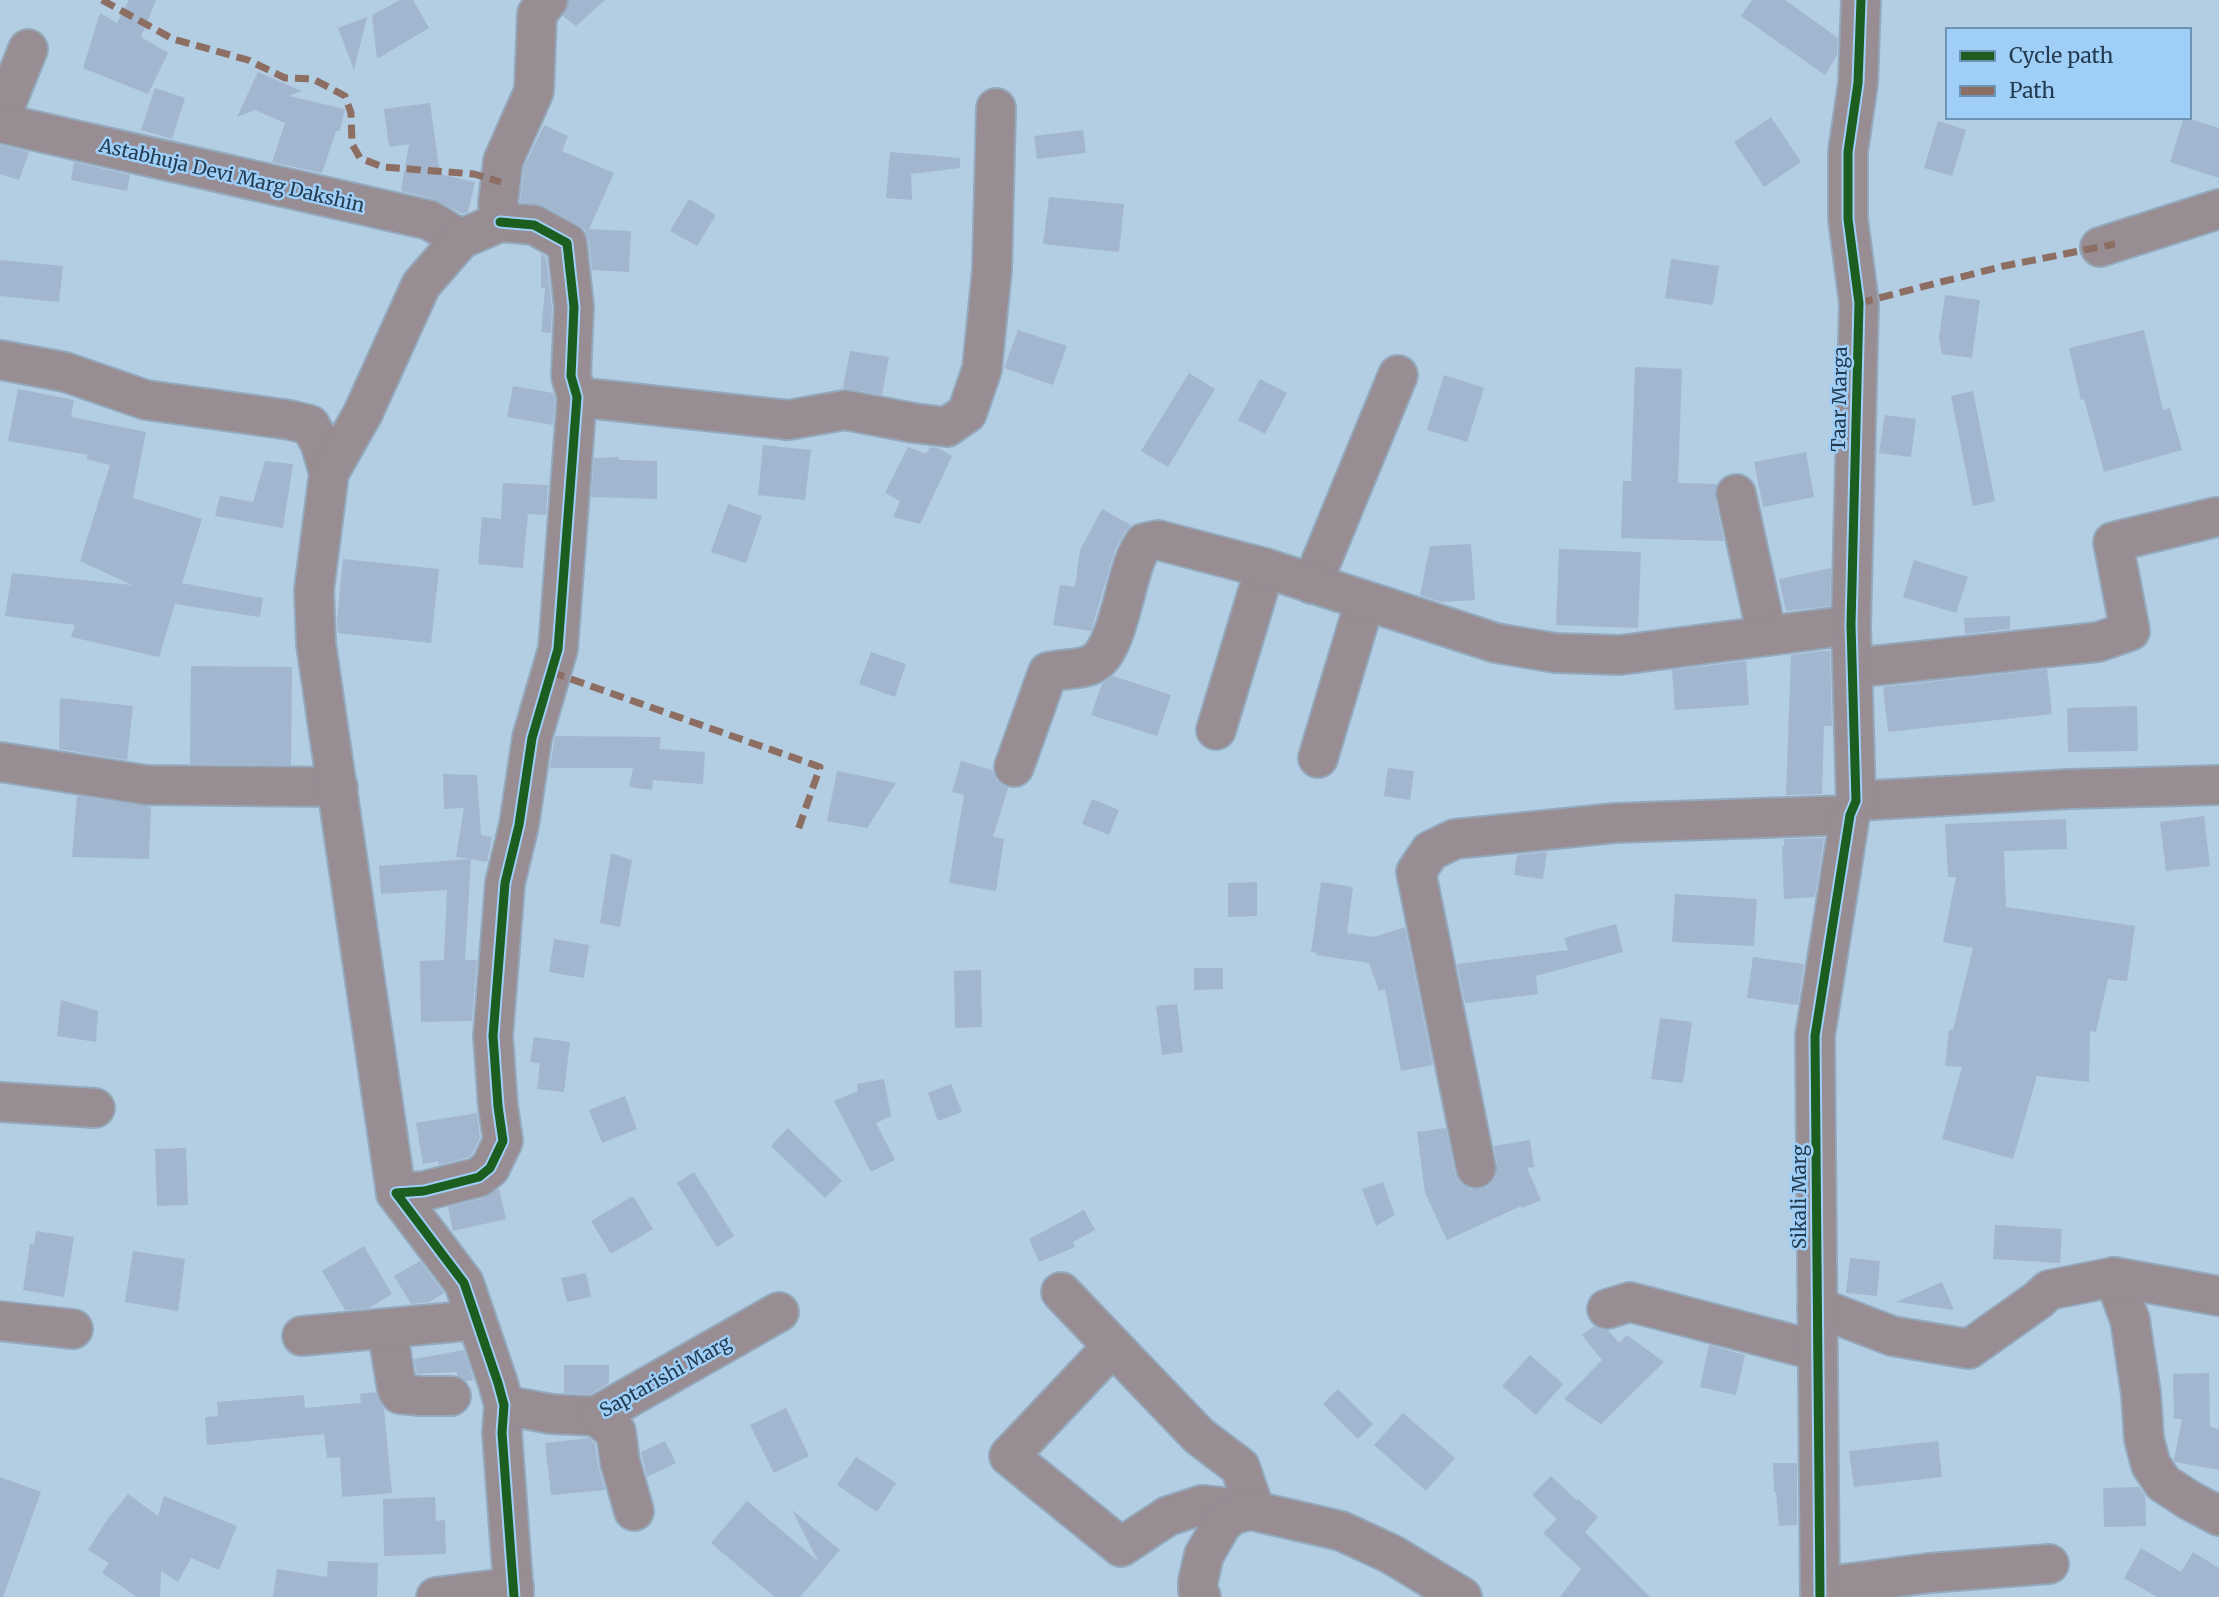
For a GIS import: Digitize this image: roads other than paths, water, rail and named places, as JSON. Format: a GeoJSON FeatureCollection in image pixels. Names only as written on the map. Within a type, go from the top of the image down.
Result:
{"type":"FeatureCollection","features":[{"type":"Feature","properties":{"kind":"street"},"geometry":{"type":"LineString","coordinates":[[500,222],[498,203],[503,161],[534,91],[537,14],[548,0]]}},
{"type":"Feature","properties":{"kind":"street","name":"Taar Marga"},"geometry":{"type":"LineString","coordinates":[[1853,808],[1851,625],[1859,303],[1848,219],[1848,152],[1858,83],[1861,0]]}},
{"type":"Feature","properties":{"kind":"street"},"geometry":{"type":"LineString","coordinates":[[0,121],[29,49]]}},
{"type":"Feature","properties":{"kind":"street"},"geometry":{"type":"LineString","coordinates":[[577,397],[788,419],[845,410],[947,427],[967,413],[982,369],[992,270],[996,108]]}},
{"type":"Feature","properties":{"kind":"street","name":"Astabhuja Devi Marg Dakshin"},"geometry":{"type":"LineString","coordinates":[[0,121],[429,220],[461,239]]}},
{"type":"Feature","properties":{"kind":"street"},"geometry":{"type":"LineString","coordinates":[[2100,247],[2219,209]]}},
{"type":"Feature","properties":{"kind":"street"},"geometry":{"type":"LineString","coordinates":[[396,1193],[424,1191],[479,1177],[490,1168],[503,1141],[493,1036],[505,883],[519,825],[531,738],[558,649],[577,397],[571,376],[574,307],[567,243],[534,225],[500,222],[461,239],[421,285],[363,413],[329,473],[314,590],[316,644],[323,704],[338,787],[396,1193],[464,1283],[504,1405],[502,1433],[514,1592],[436,1597]]}},
{"type":"Feature","properties":{"kind":"street"},"geometry":{"type":"LineString","coordinates":[[1,363],[65,372],[146,400],[310,425],[320,443],[329,473]]}},
{"type":"Feature","properties":{"kind":"street"},"geometry":{"type":"LineString","coordinates":[[1312,584],[1398,375]]}},
{"type":"Feature","properties":{"kind":"street"},"geometry":{"type":"LineString","coordinates":[[1736,494],[1768,636]]}},
{"type":"Feature","properties":{"kind":"street"},"geometry":{"type":"LineString","coordinates":[[1853,668],[2098,642],[2130,631],[2113,542],[2216,517]]}},
{"type":"Feature","properties":{"kind":"street"},"geometry":{"type":"LineString","coordinates":[[1014,767],[1048,671],[1079,668],[1097,662],[1109,643],[1136,558],[1144,544],[1158,540],[1265,568],[1496,643],[1556,653],[1620,655],[1851,625]]}},
{"type":"Feature","properties":{"kind":"street"},"geometry":{"type":"LineString","coordinates":[[1216,730],[1265,568]]}},
{"type":"Feature","properties":{"kind":"street"},"geometry":{"type":"LineString","coordinates":[[1318,758],[1365,601]]}},
{"type":"Feature","properties":{"kind":"street"},"geometry":{"type":"LineString","coordinates":[[0,762],[146,785],[338,787]]}},
{"type":"Feature","properties":{"kind":"street"},"geometry":{"type":"LineString","coordinates":[[1476,1168],[1416,872],[1430,851],[1455,839],[1615,822],[1853,808],[2068,789],[2219,785]]}},
{"type":"Feature","properties":{"kind":"street","name":"Sikali Marg"},"geometry":{"type":"LineString","coordinates":[[1820,1592],[1815,1036],[1853,808]]}},
{"type":"Feature","properties":{"kind":"street"},"geometry":{"type":"LineString","coordinates":[[0,1101],[94,1108]]}},
{"type":"Feature","properties":{"kind":"street"},"geometry":{"type":"LineString","coordinates":[[1817,1307],[1892,1336],[1969,1349],[2049,1290],[2114,1277],[2219,1296]]}},
{"type":"Feature","properties":{"kind":"street"},"geometry":{"type":"LineString","coordinates":[[2114,1277],[2130,1320],[2141,1394],[2144,1439],[2151,1465],[2163,1483],[2219,1516]]}},
{"type":"Feature","properties":{"kind":"street"},"geometry":{"type":"LineString","coordinates":[[1061,1292],[1199,1436],[1240,1467],[1251,1499],[1250,1510]]}},
{"type":"Feature","properties":{"kind":"street"},"geometry":{"type":"LineString","coordinates":[[1607,1309],[1630,1302],[1818,1351]]}},
{"type":"Feature","properties":{"kind":"street","name":"Saptarishi Marg"},"geometry":{"type":"LineString","coordinates":[[504,1405],[551,1414],[596,1416],[779,1312]]}},
{"type":"Feature","properties":{"kind":"street"},"geometry":{"type":"LineString","coordinates":[[302,1336],[476,1320]]}},
{"type":"Feature","properties":{"kind":"street"},"geometry":{"type":"LineString","coordinates":[[0,1321],[73,1329]]}},
{"type":"Feature","properties":{"kind":"street"},"geometry":{"type":"LineString","coordinates":[[387,1329],[400,1394],[451,1396]]}},
{"type":"Feature","properties":{"kind":"street"},"geometry":{"type":"LineString","coordinates":[[1113,1346],[1009,1456],[1121,1547],[1168,1516],[1202,1506],[1250,1510],[1341,1531],[1391,1554],[1462,1597]]}},
{"type":"Feature","properties":{"kind":"street"},"geometry":{"type":"LineString","coordinates":[[596,1416],[616,1432],[620,1462],[634,1511]]}},
{"type":"Feature","properties":{"kind":"street"},"geometry":{"type":"LineString","coordinates":[[1201,1597],[1198,1581],[1204,1555],[1222,1524],[1232,1516],[1250,1510]]}},
{"type":"Feature","properties":{"kind":"street"},"geometry":{"type":"LineString","coordinates":[[1820,1592],[1929,1573],[2049,1564]]}}]}
